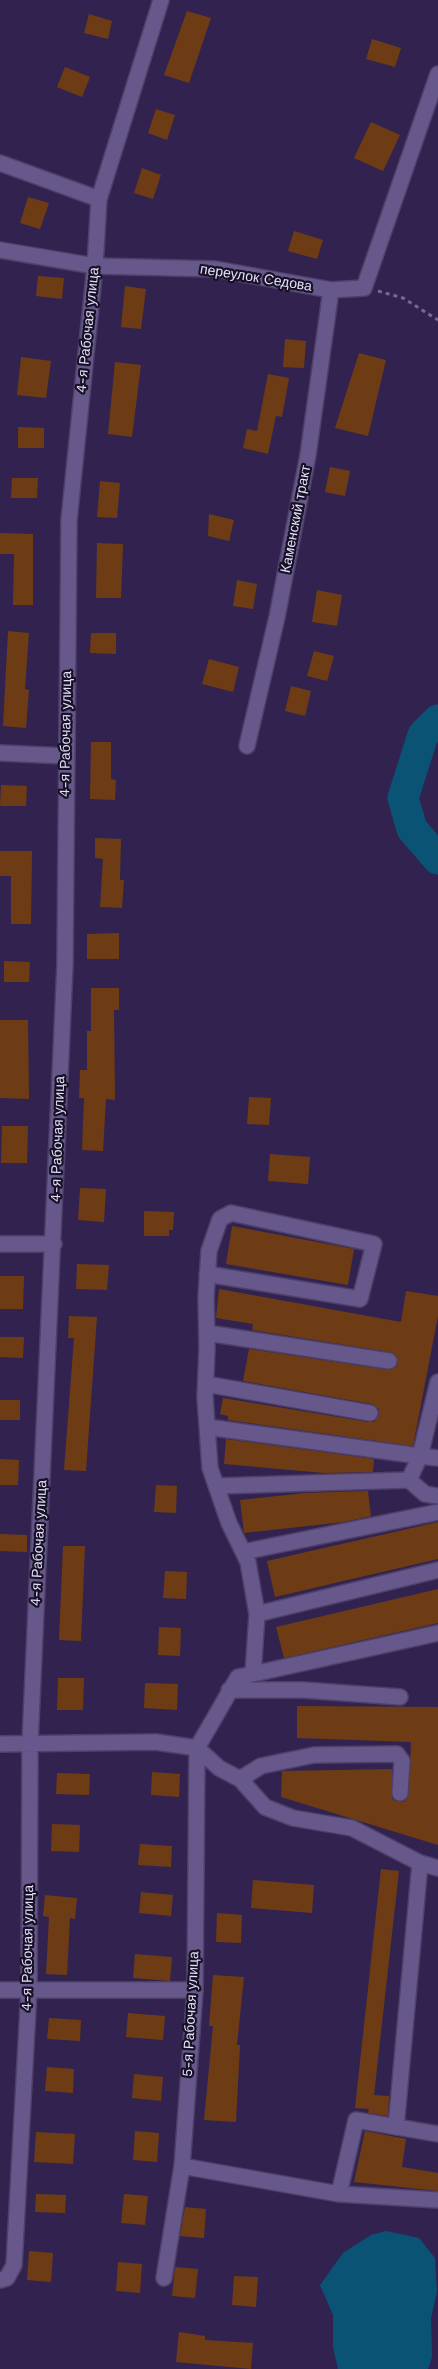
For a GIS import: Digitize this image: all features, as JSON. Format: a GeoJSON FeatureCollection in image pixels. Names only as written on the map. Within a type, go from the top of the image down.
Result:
{"type":"FeatureCollection","features":[{"type":"Feature","properties":{"kind":"street","name":"4-я Рабочая улица"},"geometry":{"type":"LineString","coordinates":[[0,2280],[7,2278],[14,2265],[29,1990],[30,1744],[54,1244],[65,964],[69,520],[95,266],[99,199],[161,0]]}},
{"type":"Feature","properties":{"kind":"street"},"geometry":{"type":"LineString","coordinates":[[364,288],[438,74]]}},
{"type":"Feature","properties":{"kind":"street"},"geometry":{"type":"LineString","coordinates":[[0,163],[99,199]]}},
{"type":"Feature","properties":{"kind":"street","name":"переулок Седова"},"geometry":{"type":"LineString","coordinates":[[0,250],[95,266],[215,269],[331,290],[364,288]]}},
{"type":"Feature","properties":{"kind":"street","name":"Каменский тракт"},"geometry":{"type":"LineString","coordinates":[[247,746],[277,617],[308,456],[331,290]]}},
{"type":"Feature","properties":{"kind":"street"},"geometry":{"type":"LineString","coordinates":[[0,753],[66,756]]}},
{"type":"Feature","properties":{"kind":"street"},"geometry":{"type":"LineString","coordinates":[[207,1274],[360,1299],[374,1244],[231,1213],[220,1219],[209,1251],[207,1274],[206,1384],[210,1468],[229,1523],[248,1562],[258,1614],[253,1674]]}},
{"type":"Feature","properties":{"kind":"street"},"geometry":{"type":"LineString","coordinates":[[0,1244],[54,1244]]}},
{"type":"Feature","properties":{"kind":"street"},"geometry":{"type":"LineString","coordinates":[[207,1333],[389,1360]]}},
{"type":"Feature","properties":{"kind":"street"},"geometry":{"type":"LineString","coordinates":[[206,1384],[370,1413]]}},
{"type":"Feature","properties":{"kind":"street"},"geometry":{"type":"LineString","coordinates":[[409,1480],[420,1456],[437,1390]]}},
{"type":"Feature","properties":{"kind":"street"},"geometry":{"type":"LineString","coordinates":[[207,1427],[438,1458]]}},
{"type":"Feature","properties":{"kind":"street"},"geometry":{"type":"LineString","coordinates":[[217,1486],[409,1480],[425,1494],[438,1496]]}},
{"type":"Feature","properties":{"kind":"street"},"geometry":{"type":"LineString","coordinates":[[243,1552],[438,1512]]}},
{"type":"Feature","properties":{"kind":"street"},"geometry":{"type":"LineString","coordinates":[[258,1614],[438,1570]]}},
{"type":"Feature","properties":{"kind":"street"},"geometry":{"type":"LineString","coordinates":[[197,1748],[238,1677],[438,1633]]}},
{"type":"Feature","properties":{"kind":"street"},"geometry":{"type":"LineString","coordinates":[[229,1690],[303,1690],[400,1697]]}},
{"type":"Feature","properties":{"kind":"street"},"geometry":{"type":"LineString","coordinates":[[0,1744],[156,1742],[197,1748],[219,1768],[240,1779],[265,1808],[293,1818],[352,1828],[420,1863],[438,1868]]}},
{"type":"Feature","properties":{"kind":"street","name":"5-я Рабочая улица"},"geometry":{"type":"LineString","coordinates":[[164,2278],[182,2166],[195,1990],[197,1748]]}},
{"type":"Feature","properties":{"kind":"street"},"geometry":{"type":"LineString","coordinates":[[240,1779],[261,1766],[314,1755],[397,1754],[402,1761],[400,1793]]}},
{"type":"Feature","properties":{"kind":"street"},"geometry":{"type":"LineString","coordinates":[[396,2127],[420,1863]]}},
{"type":"Feature","properties":{"kind":"street"},"geometry":{"type":"LineString","coordinates":[[0,1990],[195,1990]]}},
{"type":"Feature","properties":{"kind":"street"},"geometry":{"type":"LineString","coordinates":[[339,2194],[356,2120],[438,2134]]}},
{"type":"Feature","properties":{"kind":"street"},"geometry":{"type":"LineString","coordinates":[[182,2166],[339,2194],[438,2200]]}},
{"type":"Feature","properties":{"kind":"path"},"geometry":{"type":"LineString","coordinates":[[364,288],[403,298],[438,320]]}},
{"type":"Feature","properties":{"kind":"water"},"geometry":{"type":"Polygon","coordinates":[[[386,2231],[419,2238],[435,2258],[437,2292],[431,2318],[432,2357],[428,2369],[338,2369],[333,2347],[333,2315],[320,2285],[343,2253],[371,2235],[386,2231]]]}},
{"type":"Feature","properties":{"kind":"building"},"geometry":{"type":"Polygon","coordinates":[[[187,11],[211,18],[189,83],[164,75],[187,11]]]}},
{"type":"Feature","properties":{"kind":"building"},"geometry":{"type":"Polygon","coordinates":[[[89,14],[112,21],[108,39],[84,33],[89,14]]]}},
{"type":"Feature","properties":{"kind":"building"},"geometry":{"type":"Polygon","coordinates":[[[372,39],[401,48],[395,67],[366,59],[372,39]]]}},
{"type":"Feature","properties":{"kind":"building"},"geometry":{"type":"Polygon","coordinates":[[[65,67],[90,77],[82,97],[57,87],[65,67]]]}},
{"type":"Feature","properties":{"kind":"building"},"geometry":{"type":"Polygon","coordinates":[[[156,109],[175,115],[167,140],[148,133],[156,109]]]}},
{"type":"Feature","properties":{"kind":"building"},"geometry":{"type":"Polygon","coordinates":[[[371,122],[400,135],[383,171],[354,158],[371,122]]]}},
{"type":"Feature","properties":{"kind":"building"},"geometry":{"type":"Polygon","coordinates":[[[142,168],[161,175],[153,199],[134,193],[142,168]]]}},
{"type":"Feature","properties":{"kind":"building"},"geometry":{"type":"Polygon","coordinates":[[[28,197],[49,203],[40,229],[20,223],[28,197]]]}},
{"type":"Feature","properties":{"kind":"building"},"geometry":{"type":"Polygon","coordinates":[[[294,231],[323,240],[317,259],[288,251],[294,231]]]}},
{"type":"Feature","properties":{"kind":"building"},"geometry":{"type":"Polygon","coordinates":[[[38,276],[64,278],[62,299],[36,296],[38,276]]]}},
{"type":"Feature","properties":{"kind":"building"},"geometry":{"type":"Polygon","coordinates":[[[125,286],[146,289],[141,329],[121,327],[125,286]]]}},
{"type":"Feature","properties":{"kind":"building"},"geometry":{"type":"Polygon","coordinates":[[[285,339],[306,341],[304,368],[283,367],[285,339]]]}},
{"type":"Feature","properties":{"kind":"building"},"geometry":{"type":"Polygon","coordinates":[[[359,353],[386,360],[368,436],[335,428],[359,353]]]}},
{"type":"Feature","properties":{"kind":"building"},"geometry":{"type":"Polygon","coordinates":[[[21,357],[51,361],[46,398],[17,395],[21,357]]]}},
{"type":"Feature","properties":{"kind":"building"},"geometry":{"type":"Polygon","coordinates":[[[115,362],[141,365],[132,437],[108,434],[115,362]]]}},
{"type":"Feature","properties":{"kind":"building"},"geometry":{"type":"Polygon","coordinates":[[[268,374],[289,378],[282,417],[276,416],[268,454],[243,448],[247,429],[257,431],[268,374]]]}},
{"type":"Feature","properties":{"kind":"building"},"geometry":{"type":"Polygon","coordinates":[[[18,427],[44,428],[44,448],[18,448],[18,427]]]}},
{"type":"Feature","properties":{"kind":"building"},"geometry":{"type":"Polygon","coordinates":[[[330,467],[350,471],[345,496],[325,492],[330,467]]]}},
{"type":"Feature","properties":{"kind":"building"},"geometry":{"type":"Polygon","coordinates":[[[12,478],[38,478],[37,498],[11,498],[12,478]]]}},
{"type":"Feature","properties":{"kind":"building"},"geometry":{"type":"Polygon","coordinates":[[[100,481],[120,483],[117,518],[97,517],[100,481]]]}},
{"type":"Feature","properties":{"kind":"building"},"geometry":{"type":"Polygon","coordinates":[[[209,514],[234,520],[229,541],[208,536],[209,514]]]}},
{"type":"Feature","properties":{"kind":"building"},"geometry":{"type":"Polygon","coordinates":[[[0,533],[33,534],[33,605],[13,605],[14,554],[0,554],[0,533]]]}},
{"type":"Feature","properties":{"kind":"building"},"geometry":{"type":"Polygon","coordinates":[[[97,543],[123,544],[121,598],[96,598],[97,543]]]}},
{"type":"Feature","properties":{"kind":"building"},"geometry":{"type":"Polygon","coordinates":[[[237,580],[257,584],[253,609],[233,606],[237,580]]]}},
{"type":"Feature","properties":{"kind":"building"},"geometry":{"type":"Polygon","coordinates":[[[317,590],[342,595],[337,626],[312,622],[317,590]]]}},
{"type":"Feature","properties":{"kind":"building"},"geometry":{"type":"Polygon","coordinates":[[[8,631],[29,633],[25,689],[29,690],[26,728],[3,726],[8,631]]]}},
{"type":"Feature","properties":{"kind":"building"},"geometry":{"type":"Polygon","coordinates":[[[91,633],[116,633],[116,654],[90,653],[91,633]]]}},
{"type":"Feature","properties":{"kind":"building"},"geometry":{"type":"Polygon","coordinates":[[[314,651],[334,656],[327,681],[307,676],[314,651]]]}},
{"type":"Feature","properties":{"kind":"building"},"geometry":{"type":"Polygon","coordinates":[[[209,659],[239,667],[233,692],[202,684],[209,659]]]}},
{"type":"Feature","properties":{"kind":"building"},"geometry":{"type":"Polygon","coordinates":[[[291,686],[311,691],[305,716],[285,711],[291,686]]]}},
{"type":"Feature","properties":{"kind":"building"},"geometry":{"type":"Polygon","coordinates":[[[91,742],[111,742],[111,779],[116,780],[115,800],[90,799],[91,742]]]}},
{"type":"Feature","properties":{"kind":"building"},"geometry":{"type":"Polygon","coordinates":[[[1,785],[27,786],[26,806],[0,806],[1,785]]]}},
{"type":"Feature","properties":{"kind":"building"},"geometry":{"type":"Polygon","coordinates":[[[95,838],[121,839],[120,880],[124,880],[122,908],[100,907],[103,859],[95,858],[95,838]]]}},
{"type":"Feature","properties":{"kind":"building"},"geometry":{"type":"Polygon","coordinates":[[[0,851],[32,851],[31,924],[11,924],[11,876],[0,876],[0,851]]]}},
{"type":"Feature","properties":{"kind":"building"},"geometry":{"type":"Polygon","coordinates":[[[119,933],[119,959],[87,959],[87,934],[119,933]]]}},
{"type":"Feature","properties":{"kind":"building"},"geometry":{"type":"Polygon","coordinates":[[[4,961],[30,962],[29,982],[4,982],[4,961]]]}},
{"type":"Feature","properties":{"kind":"building"},"geometry":{"type":"Polygon","coordinates":[[[91,988],[119,988],[119,1010],[114,1010],[115,1100],[106,1099],[103,1151],[82,1150],[84,1098],[79,1098],[80,1070],[87,1070],[87,1031],[91,1031],[91,988]]]}},
{"type":"Feature","properties":{"kind":"building"},"geometry":{"type":"Polygon","coordinates":[[[0,1020],[28,1020],[29,1099],[0,1098],[0,1020]]]}},
{"type":"Feature","properties":{"kind":"building"},"geometry":{"type":"Polygon","coordinates":[[[249,1097],[271,1098],[269,1125],[247,1124],[249,1097]]]}},
{"type":"Feature","properties":{"kind":"building"},"geometry":{"type":"Polygon","coordinates":[[[2,1126],[28,1126],[27,1163],[1,1163],[2,1126]]]}},
{"type":"Feature","properties":{"kind":"building"},"geometry":{"type":"Polygon","coordinates":[[[270,1154],[310,1157],[308,1184],[268,1181],[270,1154]]]}},
{"type":"Feature","properties":{"kind":"building"},"geometry":{"type":"Polygon","coordinates":[[[80,1188],[106,1189],[104,1222],[78,1220],[80,1188]]]}},
{"type":"Feature","properties":{"kind":"building"},"geometry":{"type":"Polygon","coordinates":[[[144,1211],[174,1212],[173,1230],[169,1230],[169,1236],[144,1236],[144,1211]]]}},
{"type":"Feature","properties":{"kind":"building"},"geometry":{"type":"Polygon","coordinates":[[[232,1226],[354,1249],[348,1285],[226,1264],[232,1226]]]}},
{"type":"Feature","properties":{"kind":"building"},"geometry":{"type":"Polygon","coordinates":[[[77,1264],[109,1265],[107,1290],[76,1289],[77,1264]]]}},
{"type":"Feature","properties":{"kind":"building"},"geometry":{"type":"Polygon","coordinates":[[[0,1276],[24,1276],[23,1309],[0,1309],[0,1276]]]}},
{"type":"Feature","properties":{"kind":"building"},"geometry":{"type":"Polygon","coordinates":[[[219,1289],[401,1322],[406,1291],[438,1296],[438,1316],[413,1446],[228,1420],[228,1416],[220,1414],[223,1398],[368,1422],[374,1422],[379,1415],[379,1409],[372,1404],[243,1381],[249,1349],[388,1370],[396,1367],[398,1362],[395,1354],[390,1352],[252,1330],[253,1324],[216,1318],[219,1289]]]}},
{"type":"Feature","properties":{"kind":"building"},"geometry":{"type":"Polygon","coordinates":[[[69,1316],[97,1317],[86,1471],[64,1470],[74,1338],[68,1338],[69,1316]]]}},
{"type":"Feature","properties":{"kind":"building"},"geometry":{"type":"Polygon","coordinates":[[[0,1337],[24,1337],[23,1358],[0,1357],[0,1337]]]}},
{"type":"Feature","properties":{"kind":"building"},"geometry":{"type":"Polygon","coordinates":[[[0,1400],[20,1400],[20,1420],[0,1420],[0,1400]]]}},
{"type":"Feature","properties":{"kind":"building"},"geometry":{"type":"Polygon","coordinates":[[[226,1439],[374,1459],[373,1472],[324,1473],[224,1464],[226,1439]]]}},
{"type":"Feature","properties":{"kind":"building"},"geometry":{"type":"Polygon","coordinates":[[[0,1459],[19,1460],[18,1485],[0,1485],[0,1459]]]}},
{"type":"Feature","properties":{"kind":"building"},"geometry":{"type":"Polygon","coordinates":[[[156,1485],[177,1486],[176,1513],[154,1512],[156,1485]]]}},
{"type":"Feature","properties":{"kind":"building"},"geometry":{"type":"Polygon","coordinates":[[[368,1491],[371,1516],[344,1522],[244,1533],[240,1500],[305,1493],[368,1491]]]}},
{"type":"Feature","properties":{"kind":"building"},"geometry":{"type":"Polygon","coordinates":[[[438,1522],[438,1559],[275,1597],[267,1561],[438,1522]]]}},
{"type":"Feature","properties":{"kind":"building"},"geometry":{"type":"Polygon","coordinates":[[[0,1534],[27,1535],[27,1552],[0,1551],[0,1534]]]}},
{"type":"Feature","properties":{"kind":"building"},"geometry":{"type":"Polygon","coordinates":[[[63,1546],[85,1546],[81,1641],[59,1640],[63,1546]]]}},
{"type":"Feature","properties":{"kind":"building"},"geometry":{"type":"Polygon","coordinates":[[[165,1571],[187,1572],[186,1599],[163,1598],[165,1571]]]}},
{"type":"Feature","properties":{"kind":"building"},"geometry":{"type":"Polygon","coordinates":[[[438,1589],[438,1623],[284,1658],[276,1627],[438,1589]]]}},
{"type":"Feature","properties":{"kind":"building"},"geometry":{"type":"Polygon","coordinates":[[[159,1627],[181,1628],[180,1656],[158,1655],[159,1627]]]}},
{"type":"Feature","properties":{"kind":"building"},"geometry":{"type":"Polygon","coordinates":[[[58,1678],[84,1678],[83,1710],[57,1710],[58,1678]]]}},
{"type":"Feature","properties":{"kind":"building"},"geometry":{"type":"Polygon","coordinates":[[[145,1683],[178,1684],[177,1710],[144,1708],[145,1683]]]}},
{"type":"Feature","properties":{"kind":"building"},"geometry":{"type":"Polygon","coordinates":[[[297,1706],[438,1707],[438,1845],[281,1797],[282,1771],[392,1769],[392,1798],[395,1801],[404,1802],[409,1794],[411,1742],[297,1738],[297,1706]]]}},
{"type":"Feature","properties":{"kind":"building"},"geometry":{"type":"Polygon","coordinates":[[[152,1772],[180,1774],[179,1797],[151,1795],[152,1772]]]}},
{"type":"Feature","properties":{"kind":"building"},"geometry":{"type":"Polygon","coordinates":[[[57,1773],[90,1774],[89,1795],[56,1794],[57,1773]]]}},
{"type":"Feature","properties":{"kind":"building"},"geometry":{"type":"Polygon","coordinates":[[[52,1824],[80,1825],[79,1852],[51,1851],[52,1824]]]}},
{"type":"Feature","properties":{"kind":"building"},"geometry":{"type":"Polygon","coordinates":[[[140,1844],[172,1846],[171,1867],[138,1865],[140,1844]]]}},
{"type":"Feature","properties":{"kind":"building"},"geometry":{"type":"Polygon","coordinates":[[[381,1869],[399,1871],[374,2095],[389,2096],[388,2116],[368,2113],[369,2109],[355,2108],[381,1869]]]}},
{"type":"Feature","properties":{"kind":"building"},"geometry":{"type":"Polygon","coordinates":[[[253,1880],[314,1885],[312,1913],[251,1908],[253,1880]]]}},
{"type":"Feature","properties":{"kind":"building"},"geometry":{"type":"Polygon","coordinates":[[[141,1892],[173,1895],[171,1916],[139,1913],[141,1892]]]}},
{"type":"Feature","properties":{"kind":"building"},"geometry":{"type":"Polygon","coordinates":[[[45,1895],[77,1898],[75,1919],[70,1918],[67,1975],[46,1974],[49,1917],[43,1916],[45,1895]]]}},
{"type":"Feature","properties":{"kind":"building"},"geometry":{"type":"Polygon","coordinates":[[[217,1913],[242,1915],[241,1943],[216,1942],[217,1913]]]}},
{"type":"Feature","properties":{"kind":"building"},"geometry":{"type":"Polygon","coordinates":[[[135,1954],[172,1957],[170,1981],[133,1978],[135,1954]]]}},
{"type":"Feature","properties":{"kind":"building"},"geometry":{"type":"Polygon","coordinates":[[[213,1975],[244,1977],[237,2045],[240,2045],[236,2122],[204,2120],[213,2026],[209,2026],[213,1975]]]}},
{"type":"Feature","properties":{"kind":"building"},"geometry":{"type":"Polygon","coordinates":[[[128,2013],[165,2016],[163,2040],[126,2037],[128,2013]]]}},
{"type":"Feature","properties":{"kind":"building"},"geometry":{"type":"Polygon","coordinates":[[[49,2018],[81,2020],[80,2041],[47,2039],[49,2018]]]}},
{"type":"Feature","properties":{"kind":"building"},"geometry":{"type":"Polygon","coordinates":[[[47,2067],[74,2069],[73,2093],[45,2091],[47,2067]]]}},
{"type":"Feature","properties":{"kind":"building"},"geometry":{"type":"Polygon","coordinates":[[[134,2074],[163,2077],[161,2101],[132,2098],[134,2074]]]}},
{"type":"Feature","properties":{"kind":"building"},"geometry":{"type":"Polygon","coordinates":[[[135,2131],[159,2133],[157,2162],[133,2160],[135,2131]]]}},
{"type":"Feature","properties":{"kind":"building"},"geometry":{"type":"Polygon","coordinates":[[[365,2131],[406,2139],[402,2167],[438,2173],[438,2191],[354,2182],[365,2131]]]}},
{"type":"Feature","properties":{"kind":"building"},"geometry":{"type":"Polygon","coordinates":[[[36,2132],[75,2134],[73,2164],[34,2162],[36,2132]]]}},
{"type":"Feature","properties":{"kind":"building"},"geometry":{"type":"Polygon","coordinates":[[[36,2194],[66,2195],[65,2213],[35,2212],[36,2194]]]}},
{"type":"Feature","properties":{"kind":"building"},"geometry":{"type":"Polygon","coordinates":[[[124,2194],[148,2196],[145,2225],[121,2223],[124,2194]]]}},
{"type":"Feature","properties":{"kind":"building"},"geometry":{"type":"Polygon","coordinates":[[[185,2207],[206,2209],[204,2238],[180,2236],[185,2207]]]}},
{"type":"Feature","properties":{"kind":"building"},"geometry":{"type":"Polygon","coordinates":[[[29,2251],[53,2253],[51,2282],[27,2280],[29,2251]]]}},
{"type":"Feature","properties":{"kind":"building"},"geometry":{"type":"Polygon","coordinates":[[[118,2262],[142,2264],[140,2293],[116,2291],[118,2262]]]}},
{"type":"Feature","properties":{"kind":"building"},"geometry":{"type":"Polygon","coordinates":[[[175,2267],[198,2269],[195,2298],[172,2296],[175,2267]]]}},
{"type":"Feature","properties":{"kind":"building"},"geometry":{"type":"Polygon","coordinates":[[[234,2276],[258,2277],[256,2307],[232,2305],[234,2276]]]}},
{"type":"Feature","properties":{"kind":"building"},"geometry":{"type":"Polygon","coordinates":[[[179,2332],[205,2336],[205,2340],[253,2343],[251,2369],[176,2362],[179,2332]]]}},
{"type":"Feature","properties":{"kind":"waterway"},"geometry":{"type":"LineString","coordinates":[[438,720],[423,735],[403,798],[412,829],[438,859]]}}]}
